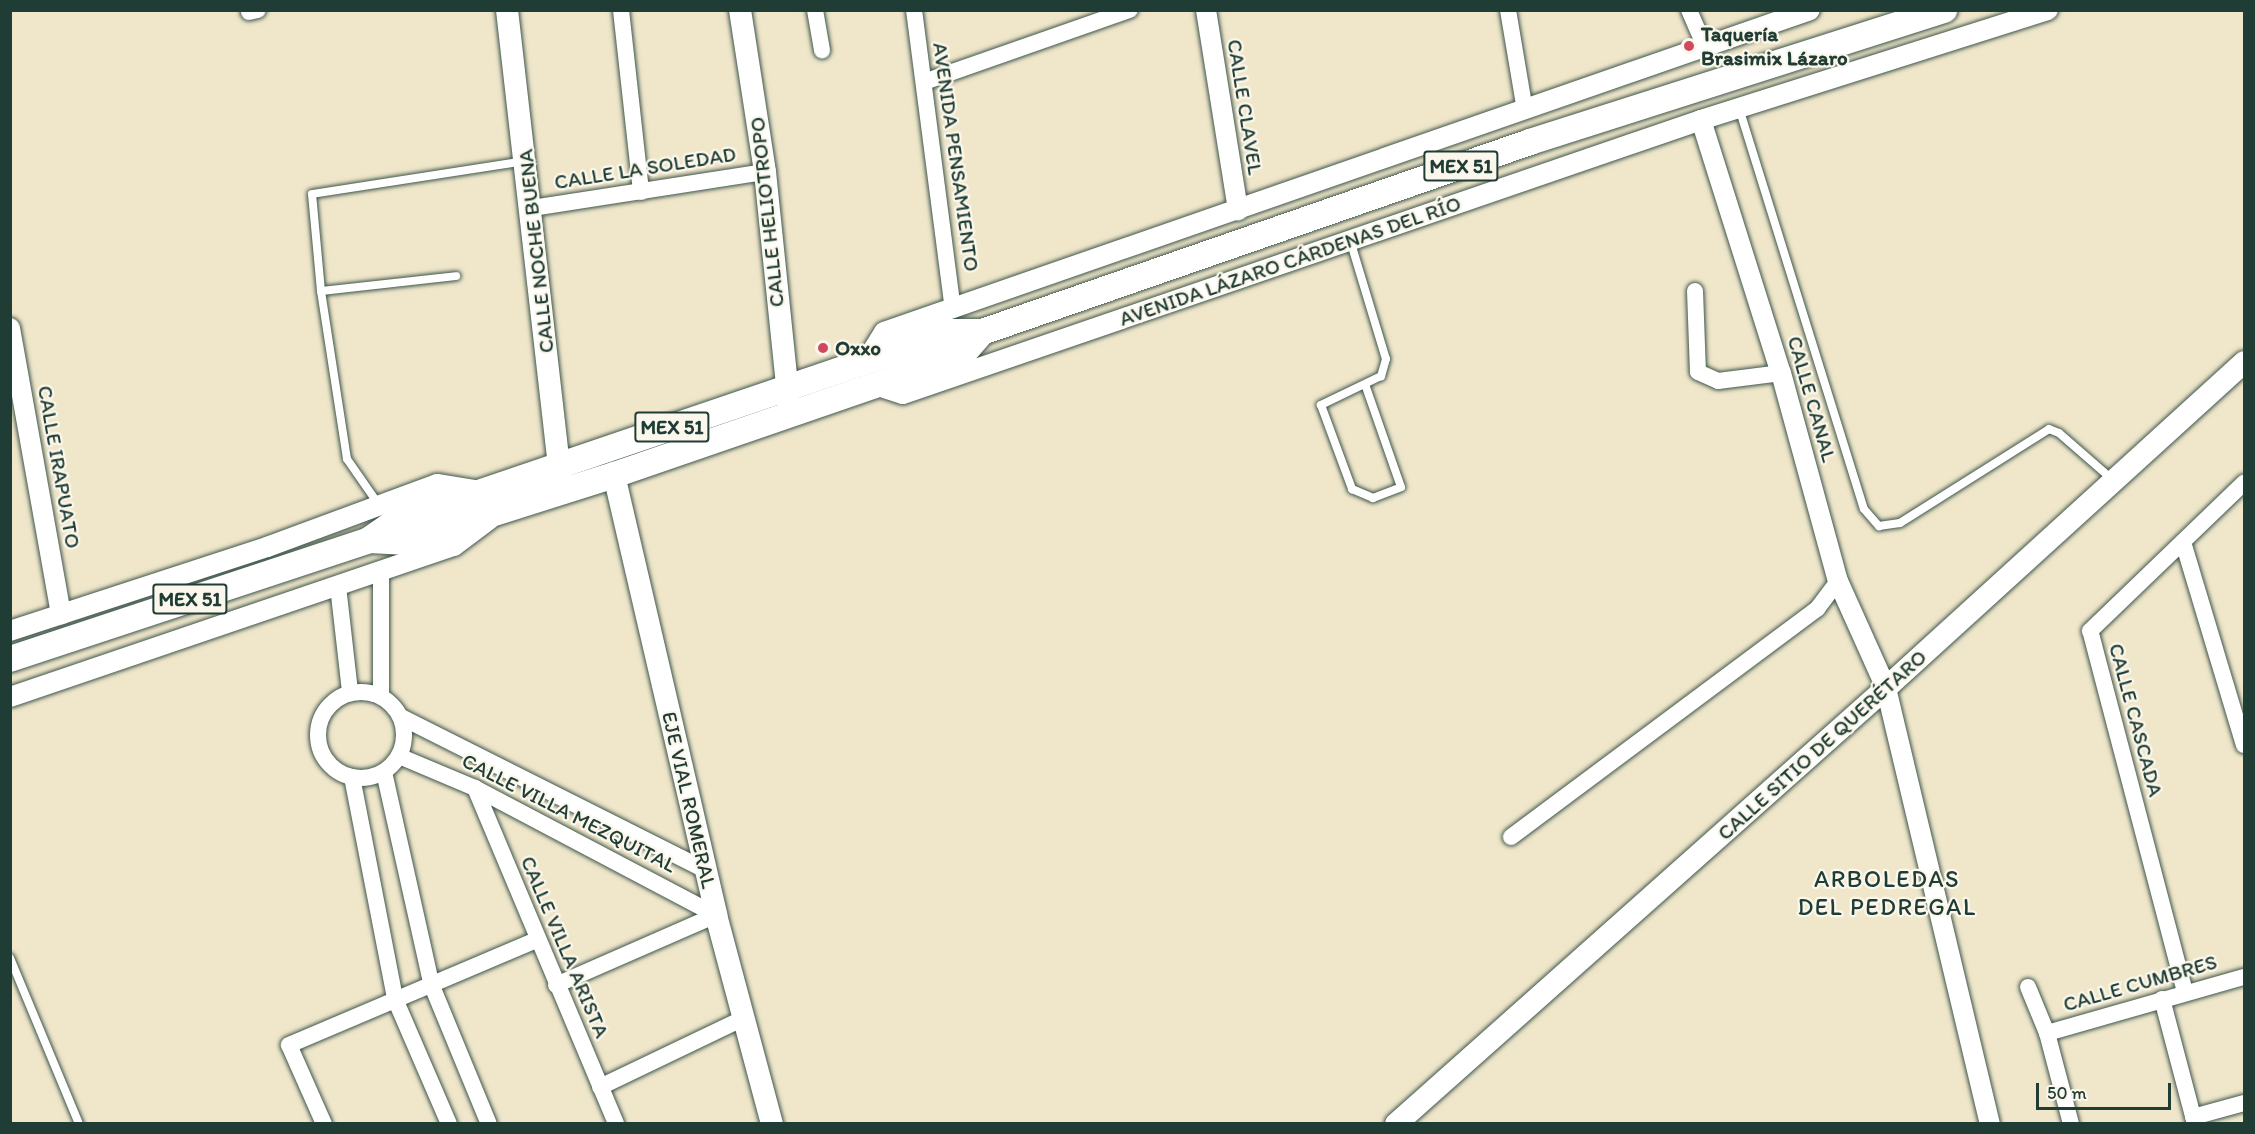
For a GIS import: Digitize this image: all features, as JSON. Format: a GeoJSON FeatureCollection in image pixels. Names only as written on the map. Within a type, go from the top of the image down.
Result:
{"type":"FeatureCollection","features":[{"type":"Feature","properties":{"kind":"main road","name":"CALLE NOCHE BUENA"},"geometry":{"type":"LineString","coordinates":[[507,10],[532,208],[562,491]]}},
{"type":"Feature","properties":{"kind":"main road","name":"CALLE HELIOTROPO"},"geometry":{"type":"LineString","coordinates":[[740,10],[765,172],[785,388],[791,413]]}},
{"type":"Feature","properties":{"kind":"main road","name":"AVENIDA LÁZARO CÁRDENAS DEL RÍO"},"geometry":{"type":"LineString","coordinates":[[491,503],[559,466],[785,388],[962,355],[982,332],[1530,142],[1944,10]]}},
{"type":"Feature","properties":{"kind":"main road","name":"CALLE SITIO DE QUERÉTARO"},"geometry":{"type":"LineString","coordinates":[[1396,1124],[1886,688],[2244,362]]}},
{"type":"Feature","properties":{"kind":"main road","name":"AVENIDA LÁZARO CÁRDENAS DEL RÍO"},"geometry":{"type":"LineString","coordinates":[[10,659],[369,540],[396,521],[562,491],[614,475],[791,413],[870,373]]}},
{"type":"Feature","properties":{"kind":"main road","name":"EJE VIAL ROMERAL"},"geometry":{"type":"LineString","coordinates":[[614,475],[705,870],[772,1124]]}},
{"type":"Feature","properties":{"kind":"street"},"geometry":{"type":"LineString","coordinates":[[621,10],[641,192]]}},
{"type":"Feature","properties":{"kind":"street"},"geometry":{"type":"LineString","coordinates":[[815,10],[822,50]]}},
{"type":"Feature","properties":{"kind":"street","name":"AVENIDA PENSAMIENTO"},"geometry":{"type":"LineString","coordinates":[[914,10],[953,309]]}},
{"type":"Feature","properties":{"kind":"street"},"geometry":{"type":"LineString","coordinates":[[924,82],[1130,10]]}},
{"type":"Feature","properties":{"kind":"street"},"geometry":{"type":"LineString","coordinates":[[1508,10],[1525,110]]}},
{"type":"Feature","properties":{"kind":"street"},"geometry":{"type":"LineString","coordinates":[[1689,10],[1705,47]]}},
{"type":"Feature","properties":{"kind":"street"},"geometry":{"type":"LineString","coordinates":[[870,373],[884,332],[1810,10]]}},
{"type":"Feature","properties":{"kind":"street","name":"AVENIDA LÁZARO CÁRDENAS DEL RÍO"},"geometry":{"type":"LineString","coordinates":[[870,373],[903,394],[1738,107],[2048,10]]}},
{"type":"Feature","properties":{"kind":"street","name":"CALLE CLAVEL"},"geometry":{"type":"LineString","coordinates":[[1207,11],[1238,210]]}},
{"type":"Feature","properties":{"kind":"street","name":"CALLE CANAL"},"geometry":{"type":"LineString","coordinates":[[1701,120],[1781,372],[1838,581],[1886,688],[1990,1124]]}},
{"type":"Feature","properties":{"kind":"street","name":"CALLE LA SOLEDAD"},"geometry":{"type":"LineString","coordinates":[[532,208],[765,172]]}},
{"type":"Feature","properties":{"kind":"street"},"geometry":{"type":"LineString","coordinates":[[1695,291],[1698,372],[1718,381],[1781,372]]}},
{"type":"Feature","properties":{"kind":"street","name":"CALLE IRAPUATO"},"geometry":{"type":"LineString","coordinates":[[11,333],[61,614]]}},
{"type":"Feature","properties":{"kind":"street","name":"CALLE CASCADA"},"geometry":{"type":"LineString","coordinates":[[2185,992],[2090,631],[2244,483]]}},
{"type":"Feature","properties":{"kind":"street","name":"AVENIDA LÁZARO CÁRDENAS DEL RÍO"},"geometry":{"type":"LineString","coordinates":[[10,631],[379,506],[437,484],[491,503],[454,546],[10,696]]}},
{"type":"Feature","properties":{"kind":"street"},"geometry":{"type":"LineString","coordinates":[[2183,542],[2244,745]]}},
{"type":"Feature","properties":{"kind":"street"},"geometry":{"type":"LineString","coordinates":[[381,572],[381,695]]}},
{"type":"Feature","properties":{"kind":"street"},"geometry":{"type":"LineString","coordinates":[[1511,837],[1817,609],[1838,581]]}},
{"type":"Feature","properties":{"kind":"street"},"geometry":{"type":"LineString","coordinates":[[338,586],[350,692]]}},
{"type":"Feature","properties":{"kind":"street"},"geometry":{"type":"LineString","coordinates":[[350,692],[381,695],[401,717],[405,732],[399,756],[384,772],[369,777],[352,777],[335,770],[325,758],[318,729],[328,706],[350,692]]}},
{"type":"Feature","properties":{"kind":"street","name":"CALLE VILLA MEZQUITAL"},"geometry":{"type":"LineString","coordinates":[[401,717],[705,870]]}},
{"type":"Feature","properties":{"kind":"street","name":"CALLE VILLA MEZQUITAL"},"geometry":{"type":"LineString","coordinates":[[399,756],[475,788],[716,915]]}},
{"type":"Feature","properties":{"kind":"street"},"geometry":{"type":"LineString","coordinates":[[384,772],[432,986],[489,1124]]}},
{"type":"Feature","properties":{"kind":"street"},"geometry":{"type":"LineString","coordinates":[[352,777],[394,999],[449,1124]]}},
{"type":"Feature","properties":{"kind":"street","name":"CALLE VILLA ARISTA"},"geometry":{"type":"LineString","coordinates":[[475,788],[536,940],[616,1124]]}},
{"type":"Feature","properties":{"kind":"street"},"geometry":{"type":"LineString","coordinates":[[556,985],[716,915]]}},
{"type":"Feature","properties":{"kind":"street"},"geometry":{"type":"LineString","coordinates":[[324,1124],[289,1045],[536,940]]}},
{"type":"Feature","properties":{"kind":"street","name":"CALLE CUMBRES"},"geometry":{"type":"LineString","coordinates":[[2047,1033],[2244,977]]}},
{"type":"Feature","properties":{"kind":"street"},"geometry":{"type":"LineString","coordinates":[[2028,987],[2047,1033],[2071,1124]]}},
{"type":"Feature","properties":{"kind":"street"},"geometry":{"type":"LineString","coordinates":[[2162,999],[2194,1120],[2244,1103]]}},
{"type":"Feature","properties":{"kind":"street"},"geometry":{"type":"LineString","coordinates":[[600,1087],[744,1018]]}},
{"type":"Feature","properties":{"kind":"lane"},"geometry":{"type":"LineString","coordinates":[[1738,107],[1864,509],[1879,526],[1900,523],[2049,429],[2059,433],[2114,481]]}},
{"type":"Feature","properties":{"kind":"lane"},"geometry":{"type":"LineString","coordinates":[[379,506],[347,459],[321,291],[312,194],[526,160]]}},
{"type":"Feature","properties":{"kind":"lane"},"geometry":{"type":"LineString","coordinates":[[1350,240],[1386,359],[1381,376],[1366,387],[1321,405],[1352,489],[1373,498],[1401,487],[1366,387]]}},
{"type":"Feature","properties":{"kind":"lane"},"geometry":{"type":"LineString","coordinates":[[321,291],[456,276]]}},
{"type":"Feature","properties":{"kind":"lane"},"geometry":{"type":"LineString","coordinates":[[10,958],[79,1124]]}},
{"type":"Feature","properties":{"kind":"place","name":"Taquería Brasimix Lázaro"},"geometry":{"type":"Point","coordinates":[1689,46]}},
{"type":"Feature","properties":{"kind":"place","name":"Oxxo"},"geometry":{"type":"Point","coordinates":[823,348]}},
{"type":"Feature","properties":{"kind":"district","name":"ARBOLEDAS DEL PEDREGAL"},"geometry":{"type":"Point","coordinates":[1887,893]}}]}
